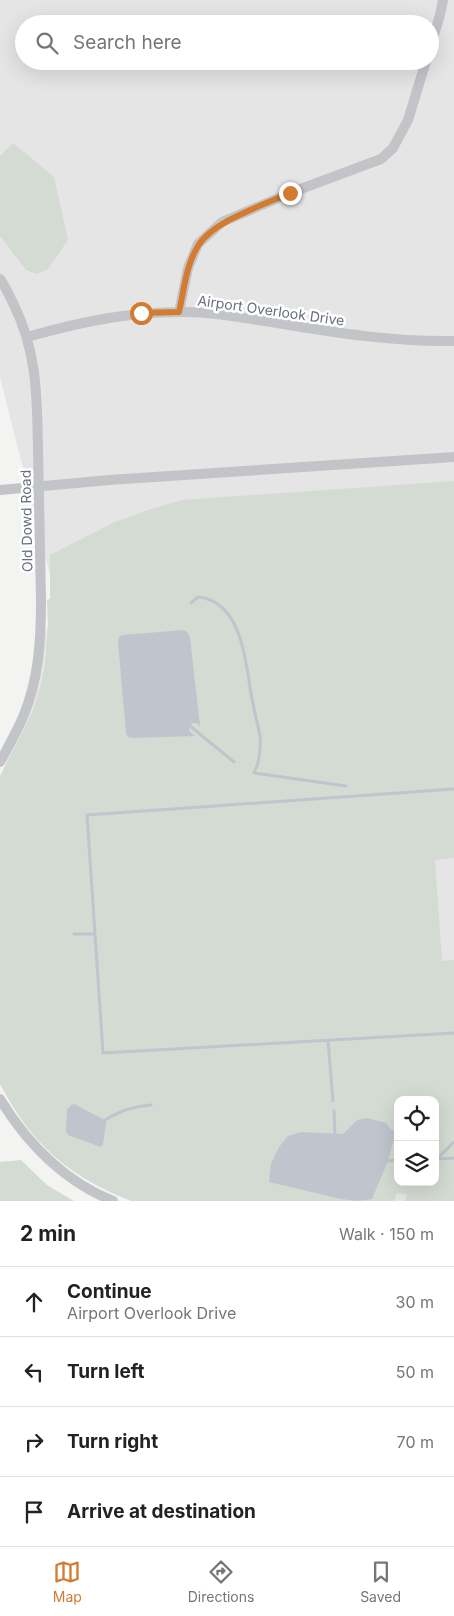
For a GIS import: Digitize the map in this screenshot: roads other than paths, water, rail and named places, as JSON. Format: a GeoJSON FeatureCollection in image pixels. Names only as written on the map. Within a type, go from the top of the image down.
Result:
{"type":"FeatureCollection","features":[{"type":"Feature","properties":{"kind":"street"},"geometry":{"type":"LineString","coordinates":[[439,19],[443,0]]}},
{"type":"Feature","properties":{"kind":"street"},"geometry":{"type":"LineString","coordinates":[[179,312],[188,268],[198,244],[222,222],[290,193],[381,159],[393,148],[408,120],[423,70]]}},
{"type":"Feature","properties":{"kind":"street","name":"Old Dowd Road"},"geometry":{"type":"LineString","coordinates":[[0,279],[19,316],[27,337],[37,390],[41,600],[39,656],[35,678],[23,717],[0,762]]}},
{"type":"Feature","properties":{"kind":"street","name":"Airport Overlook Drive"},"geometry":{"type":"LineString","coordinates":[[27,337],[106,318],[141,313],[179,312],[228,316],[369,338],[412,342],[454,341]]}},
{"type":"Feature","properties":{"kind":"street"},"geometry":{"type":"LineString","coordinates":[[0,490],[109,480],[454,457]]}},
{"type":"Feature","properties":{"kind":"street"},"geometry":{"type":"LineString","coordinates":[[0,1099],[25,1136],[45,1157],[83,1186],[113,1201]]}},
{"type":"Feature","properties":{"kind":"waterway"},"geometry":{"type":"LineString","coordinates":[[191,603],[198,597],[212,601],[223,608],[238,631],[246,660],[260,736],[260,755],[254,773],[346,786]]}},
{"type":"Feature","properties":{"kind":"waterway"},"geometry":{"type":"LineString","coordinates":[[190,726],[234,762]]}},
{"type":"Feature","properties":{"kind":"waterway"},"geometry":{"type":"LineString","coordinates":[[454,789],[87,815],[103,1053],[454,1033]]}},
{"type":"Feature","properties":{"kind":"waterway"},"geometry":{"type":"LineString","coordinates":[[74,934],[94,934]]}},
{"type":"Feature","properties":{"kind":"waterway"},"geometry":{"type":"LineString","coordinates":[[328,1040],[333,1101]]}},
{"type":"Feature","properties":{"kind":"waterway"},"geometry":{"type":"LineString","coordinates":[[105,1120],[127,1110],[151,1105]]}},
{"type":"Feature","properties":{"kind":"waterway"},"geometry":{"type":"LineString","coordinates":[[334,1111],[335,1134]]}},
{"type":"Feature","properties":{"kind":"waterway"},"geometry":{"type":"LineString","coordinates":[[439,1157],[454,1142]]}},
{"type":"Feature","properties":{"kind":"waterway"},"geometry":{"type":"LineString","coordinates":[[439,1159],[454,1158]]}},
{"type":"Feature","properties":{"kind":"waterway"},"geometry":{"type":"LineString","coordinates":[[388,1161],[394,1160]]}}]}
